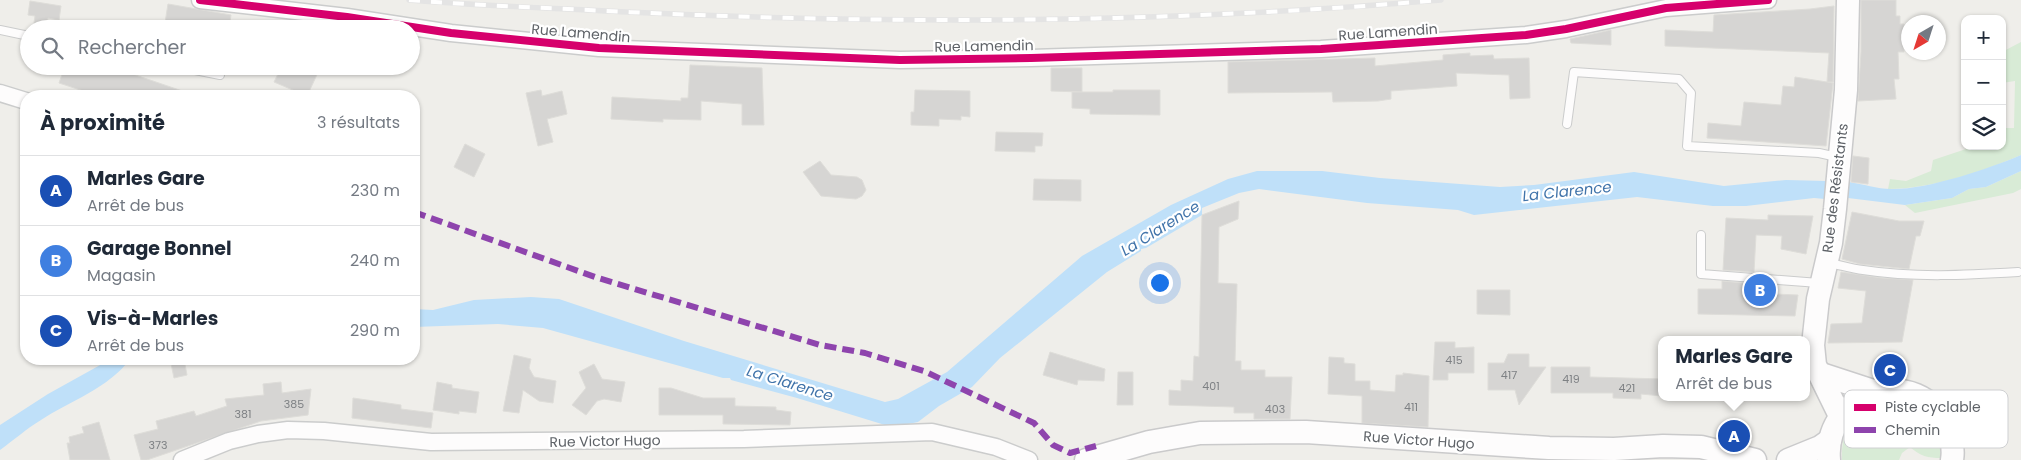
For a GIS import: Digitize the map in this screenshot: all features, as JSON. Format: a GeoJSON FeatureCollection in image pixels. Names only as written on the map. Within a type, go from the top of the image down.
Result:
{"type":"FeatureCollection","features":[{"type":"Feature","properties":{"kind":"main road","name":"Rue des Résistants"},"geometry":{"type":"LineString","coordinates":[[1840,416],[1815,366],[1813,345],[1818,299],[1835,209],[1846,90],[1848,0]]}},
{"type":"Feature","properties":{"kind":"main road"},"geometry":{"type":"LineString","coordinates":[[1820,374],[1870,390]]}},
{"type":"Feature","properties":{"kind":"main road"},"geometry":{"type":"LineString","coordinates":[[1788,460],[1820,447],[1829,450],[1840,416],[1844,412]]}},
{"type":"Feature","properties":{"kind":"main road","name":"Rue Victor Hugo"},"geometry":{"type":"LineString","coordinates":[[1086,460],[1149,442],[1200,433],[1306,432],[1549,448],[1701,447],[1755,460]]}},
{"type":"Feature","properties":{"kind":"street","name":"Rue Lamendin"},"geometry":{"type":"LineString","coordinates":[[200,0],[366,20]]}},
{"type":"Feature","properties":{"kind":"street","name":"Rue Lamendin"},"geometry":{"type":"LineString","coordinates":[[420,28],[599,48],[900,60],[1031,58],[1321,49],[1507,37],[1566,29],[1666,8],[1768,0]]}},
{"type":"Feature","properties":{"kind":"street"},"geometry":{"type":"LineString","coordinates":[[0,92],[20,99]]}},
{"type":"Feature","properties":{"kind":"street","name":"Rue Victor Hugo"},"geometry":{"type":"LineString","coordinates":[[182,460],[229,441],[258,434],[288,430],[324,430],[432,442],[744,439],[932,432],[996,447],[1029,460]]}},
{"type":"Feature","properties":{"kind":"lane"},"geometry":{"type":"LineString","coordinates":[[0,30],[20,34]]}},
{"type":"Feature","properties":{"kind":"lane"},"geometry":{"type":"LineString","coordinates":[[1567,124],[1574,72],[1679,79],[1691,93],[1687,146],[1820,153],[1840,158]]}},
{"type":"Feature","properties":{"kind":"lane"},"geometry":{"type":"LineString","coordinates":[[216,75],[220,76]]}},
{"type":"Feature","properties":{"kind":"lane"},"geometry":{"type":"LineString","coordinates":[[1701,235],[1700,274],[1824,273],[1863,270],[1910,274],[2018,272]]}},
{"type":"Feature","properties":{"kind":"green space"},"geometry":{"type":"Polygon","coordinates":[[[2021,42],[2021,155],[1939,183],[1888,189],[1890,179],[1906,181],[1931,171],[1933,160],[1963,150],[2006,150],[2006,128],[2014,128],[2015,81],[2006,82],[2006,50],[2021,42]]]}},
{"type":"Feature","properties":{"kind":"green space"},"geometry":{"type":"Polygon","coordinates":[[[2021,171],[2021,189],[2013,193],[1915,213],[1905,205],[1952,198],[1969,189],[1986,187],[2021,171]]]}},
{"type":"Feature","properties":{"kind":"green space"},"geometry":{"type":"Polygon","coordinates":[[[1844,439],[1844,448],[1909,448],[1902,453],[1899,460],[1842,460],[1844,439]]]}},
{"type":"Feature","properties":{"kind":"green space"},"geometry":{"type":"Polygon","coordinates":[[[1911,448],[1940,448],[1941,458],[1932,458],[1917,453],[1911,448]]]}},
{"type":"Feature","properties":{"kind":"water"},"geometry":{"type":"Polygon","coordinates":[[[2021,155],[2021,171],[1986,187],[1969,189],[1952,198],[1905,205],[1848,198],[1849,182],[1886,189],[1921,186],[1975,172],[2021,155]]]}},
{"type":"Feature","properties":{"kind":"water","name":"La Clarence"},"geometry":{"type":"Polygon","coordinates":[[[1257,171],[1322,171],[1380,178],[1500,187],[1534,185],[1634,172],[1724,186],[1786,180],[1827,181],[1825,199],[1814,198],[1746,206],[1713,206],[1637,197],[1474,215],[1458,210],[1367,203],[1259,189],[1239,193],[1202,208],[1202,215],[1146,248],[1141,249],[1141,251],[1107,272],[1000,358],[972,387],[939,406],[918,422],[908,424],[885,425],[731,380],[730,378],[723,378],[543,328],[498,324],[420,327],[420,309],[433,310],[474,300],[531,297],[559,299],[684,341],[885,402],[898,399],[947,372],[1082,256],[1171,205],[1228,179],[1257,171]]]}},
{"type":"Feature","properties":{"kind":"water"},"geometry":{"type":"Polygon","coordinates":[[[100,365],[125,365],[100,386],[36,423],[0,450],[0,425],[48,394],[100,365]]]}},
{"type":"Feature","properties":{"kind":"building"},"geometry":{"type":"Polygon","coordinates":[[[1861,0],[1896,0],[1896,16],[1900,16],[1901,24],[1901,52],[1898,52],[1899,79],[1894,79],[1896,99],[1858,101],[1861,52],[1861,0]]]}},
{"type":"Feature","properties":{"kind":"building"},"geometry":{"type":"Polygon","coordinates":[[[30,1],[61,6],[59,20],[48,18],[48,20],[34,20],[35,16],[28,15],[30,1]]]}},
{"type":"Feature","properties":{"kind":"building"},"geometry":{"type":"Polygon","coordinates":[[[168,4],[231,15],[230,20],[165,20],[168,4]]]}},
{"type":"Feature","properties":{"kind":"building"},"geometry":{"type":"Polygon","coordinates":[[[1834,6],[1833,82],[1827,82],[1829,53],[1665,46],[1665,30],[1713,32],[1714,15],[1834,6]]]}},
{"type":"Feature","properties":{"kind":"building"},"geometry":{"type":"Polygon","coordinates":[[[1611,30],[1611,45],[1571,43],[1570,39],[1611,30]]]}},
{"type":"Feature","properties":{"kind":"building"},"geometry":{"type":"Polygon","coordinates":[[[1470,53],[1470,56],[1493,55],[1494,59],[1529,58],[1530,98],[1510,99],[1509,75],[1456,73],[1457,86],[1391,91],[1391,99],[1378,101],[1333,102],[1332,92],[1228,93],[1228,62],[1375,58],[1375,66],[1443,60],[1443,55],[1470,53]]]}},
{"type":"Feature","properties":{"kind":"building"},"geometry":{"type":"Polygon","coordinates":[[[690,65],[762,68],[764,125],[742,125],[742,104],[701,101],[701,120],[663,119],[663,122],[611,119],[612,97],[681,101],[681,98],[688,98],[690,65]]]}},
{"type":"Feature","properties":{"kind":"building"},"geometry":{"type":"Polygon","coordinates":[[[1051,68],[1082,68],[1082,92],[1051,91],[1051,68]]]}},
{"type":"Feature","properties":{"kind":"building"},"geometry":{"type":"Polygon","coordinates":[[[62,75],[135,75],[179,90],[81,90],[59,83],[62,75]]]}},
{"type":"Feature","properties":{"kind":"building"},"geometry":{"type":"Polygon","coordinates":[[[278,75],[317,75],[310,90],[293,90],[274,82],[278,75]]]}},
{"type":"Feature","properties":{"kind":"building"},"geometry":{"type":"Polygon","coordinates":[[[1795,77],[1833,83],[1826,146],[1707,138],[1708,123],[1741,126],[1744,102],[1781,105],[1783,86],[1794,87],[1795,77]]]}},
{"type":"Feature","properties":{"kind":"building"},"geometry":{"type":"Polygon","coordinates":[[[541,90],[542,96],[562,91],[567,114],[547,119],[553,142],[538,146],[526,93],[541,90]]]}},
{"type":"Feature","properties":{"kind":"building"},"geometry":{"type":"Polygon","coordinates":[[[915,90],[970,91],[970,117],[961,116],[961,120],[939,119],[939,126],[911,125],[911,112],[914,112],[915,90]]]}},
{"type":"Feature","properties":{"kind":"building"},"geometry":{"type":"Polygon","coordinates":[[[1113,90],[1160,90],[1160,115],[1090,114],[1090,109],[1072,108],[1072,92],[1113,92],[1113,90]]]}},
{"type":"Feature","properties":{"kind":"building"},"geometry":{"type":"Polygon","coordinates":[[[996,132],[1043,133],[1042,146],[1035,146],[1035,152],[995,151],[996,132]]]}},
{"type":"Feature","properties":{"kind":"building"},"geometry":{"type":"Polygon","coordinates":[[[465,144],[485,154],[474,177],[454,167],[465,144]]]}},
{"type":"Feature","properties":{"kind":"building"},"geometry":{"type":"Polygon","coordinates":[[[1853,156],[1869,158],[1868,184],[1851,182],[1853,156]]]}},
{"type":"Feature","properties":{"kind":"building"},"geometry":{"type":"Polygon","coordinates":[[[820,161],[831,175],[857,177],[862,180],[866,190],[862,196],[856,199],[821,196],[803,172],[820,161]]]}},
{"type":"Feature","properties":{"kind":"building"},"geometry":{"type":"Polygon","coordinates":[[[1034,179],[1081,180],[1081,201],[1033,200],[1034,179]]]}},
{"type":"Feature","properties":{"kind":"building"},"geometry":{"type":"Polygon","coordinates":[[[1239,201],[1238,219],[1219,227],[1218,283],[1237,284],[1235,361],[1241,361],[1241,370],[1265,370],[1265,377],[1292,377],[1290,419],[1254,419],[1254,413],[1234,413],[1234,407],[1169,405],[1169,390],[1181,391],[1181,380],[1193,381],[1194,356],[1199,357],[1202,215],[1239,201]]]}},
{"type":"Feature","properties":{"kind":"building"},"geometry":{"type":"Polygon","coordinates":[[[1852,212],[1899,221],[1924,221],[1920,236],[1916,236],[1909,269],[1860,264],[1842,259],[1852,212]]]}},
{"type":"Feature","properties":{"kind":"building"},"geometry":{"type":"Polygon","coordinates":[[[1768,215],[1813,216],[1806,254],[1781,249],[1782,236],[1756,235],[1754,272],[1723,270],[1726,218],[1768,220],[1768,215]]]}},
{"type":"Feature","properties":{"kind":"building"},"geometry":{"type":"Polygon","coordinates":[[[1841,272],[1913,280],[1902,342],[1828,343],[1831,324],[1862,323],[1866,291],[1838,288],[1841,272]]]}},
{"type":"Feature","properties":{"kind":"building"},"geometry":{"type":"Polygon","coordinates":[[[1722,281],[1753,284],[1752,293],[1798,295],[1795,316],[1698,314],[1698,289],[1722,289],[1722,281]]]}},
{"type":"Feature","properties":{"kind":"building"},"geometry":{"type":"Polygon","coordinates":[[[1477,290],[1510,290],[1510,315],[1477,314],[1477,290]]]}},
{"type":"Feature","properties":{"kind":"building"},"geometry":{"type":"Polygon","coordinates":[[[1435,342],[1455,342],[1455,348],[1474,347],[1474,373],[1448,373],[1448,380],[1433,380],[1435,342]]]}},
{"type":"Feature","properties":{"kind":"building"},"geometry":{"type":"Polygon","coordinates":[[[1050,352],[1105,369],[1104,381],[1078,380],[1077,385],[1043,375],[1050,352]]]}},
{"type":"Feature","properties":{"kind":"building"},"geometry":{"type":"Polygon","coordinates":[[[1508,354],[1529,354],[1529,367],[1546,367],[1519,405],[1515,390],[1488,390],[1488,363],[1504,363],[1508,354]]]}},
{"type":"Feature","properties":{"kind":"building"},"geometry":{"type":"Polygon","coordinates":[[[514,355],[531,359],[529,368],[534,377],[556,381],[553,403],[539,401],[523,390],[519,413],[503,411],[514,355]]]}},
{"type":"Feature","properties":{"kind":"building"},"geometry":{"type":"Polygon","coordinates":[[[1329,357],[1344,358],[1344,363],[1355,364],[1355,381],[1370,381],[1370,390],[1395,392],[1396,375],[1403,375],[1403,373],[1429,376],[1428,427],[1362,423],[1362,396],[1328,394],[1329,357]]]}},
{"type":"Feature","properties":{"kind":"building"},"geometry":{"type":"Polygon","coordinates":[[[594,364],[602,379],[625,382],[621,402],[604,399],[597,401],[586,415],[572,405],[586,388],[579,372],[594,364]]]}},
{"type":"Feature","properties":{"kind":"building"},"geometry":{"type":"Polygon","coordinates":[[[171,365],[185,365],[187,375],[174,378],[171,365]]]}},
{"type":"Feature","properties":{"kind":"building"},"geometry":{"type":"Polygon","coordinates":[[[1551,367],[1590,367],[1590,377],[1658,379],[1658,396],[1641,394],[1641,399],[1613,398],[1613,393],[1551,393],[1551,367]]]}},
{"type":"Feature","properties":{"kind":"building"},"geometry":{"type":"Polygon","coordinates":[[[1118,372],[1133,372],[1133,405],[1117,405],[1118,372]]]}},
{"type":"Feature","properties":{"kind":"building"},"geometry":{"type":"Polygon","coordinates":[[[281,382],[282,393],[311,389],[308,415],[261,421],[147,460],[141,460],[134,435],[158,429],[156,421],[194,411],[196,416],[227,406],[225,399],[264,395],[263,384],[281,382]]]}},
{"type":"Feature","properties":{"kind":"building"},"geometry":{"type":"Polygon","coordinates":[[[437,382],[452,385],[452,388],[479,392],[476,413],[459,411],[459,414],[433,410],[437,382]]]}},
{"type":"Feature","properties":{"kind":"building"},"geometry":{"type":"Polygon","coordinates":[[[659,388],[671,388],[703,398],[735,398],[735,406],[776,407],[776,410],[791,412],[790,425],[723,424],[723,415],[659,415],[659,388]]]}},
{"type":"Feature","properties":{"kind":"building"},"geometry":{"type":"Polygon","coordinates":[[[353,398],[401,405],[401,409],[433,413],[431,428],[352,418],[353,398]]]}},
{"type":"Feature","properties":{"kind":"building"},"geometry":{"type":"Polygon","coordinates":[[[99,422],[110,460],[70,460],[67,443],[70,443],[69,437],[84,433],[82,427],[99,422]]]}},
{"type":"Feature","properties":{"kind":"railway"},"geometry":{"type":"LineString","coordinates":[[409,0],[729,16],[932,20],[1136,17],[1238,13],[1441,0]]}},
{"type":"Feature","properties":{"kind":"marked path"},"geometry":{"type":"LineString","coordinates":[[420,214],[595,277],[820,345],[865,353],[924,371],[1034,423],[1053,445],[1070,453],[1096,446]]}},
{"type":"Feature","properties":{"kind":"cycle path"},"geometry":{"type":"LineString","coordinates":[[200,0],[366,20]]}},
{"type":"Feature","properties":{"kind":"cycle path"},"geometry":{"type":"LineString","coordinates":[[420,28],[599,48],[900,60],[1031,58],[1321,49],[1526,35],[1566,29],[1666,8],[1768,0]]}},
{"type":"Feature","properties":{"kind":"place","name":"Garage Bonnel"},"geometry":{"type":"Point","coordinates":[1760,290]}},
{"type":"Feature","properties":{"kind":"place","name":"Vis-à-Marles"},"geometry":{"type":"Point","coordinates":[1890,370]}},
{"type":"Feature","properties":{"kind":"place","name":"Marles Gare"},"geometry":{"type":"Point","coordinates":[1734,436]}}]}
